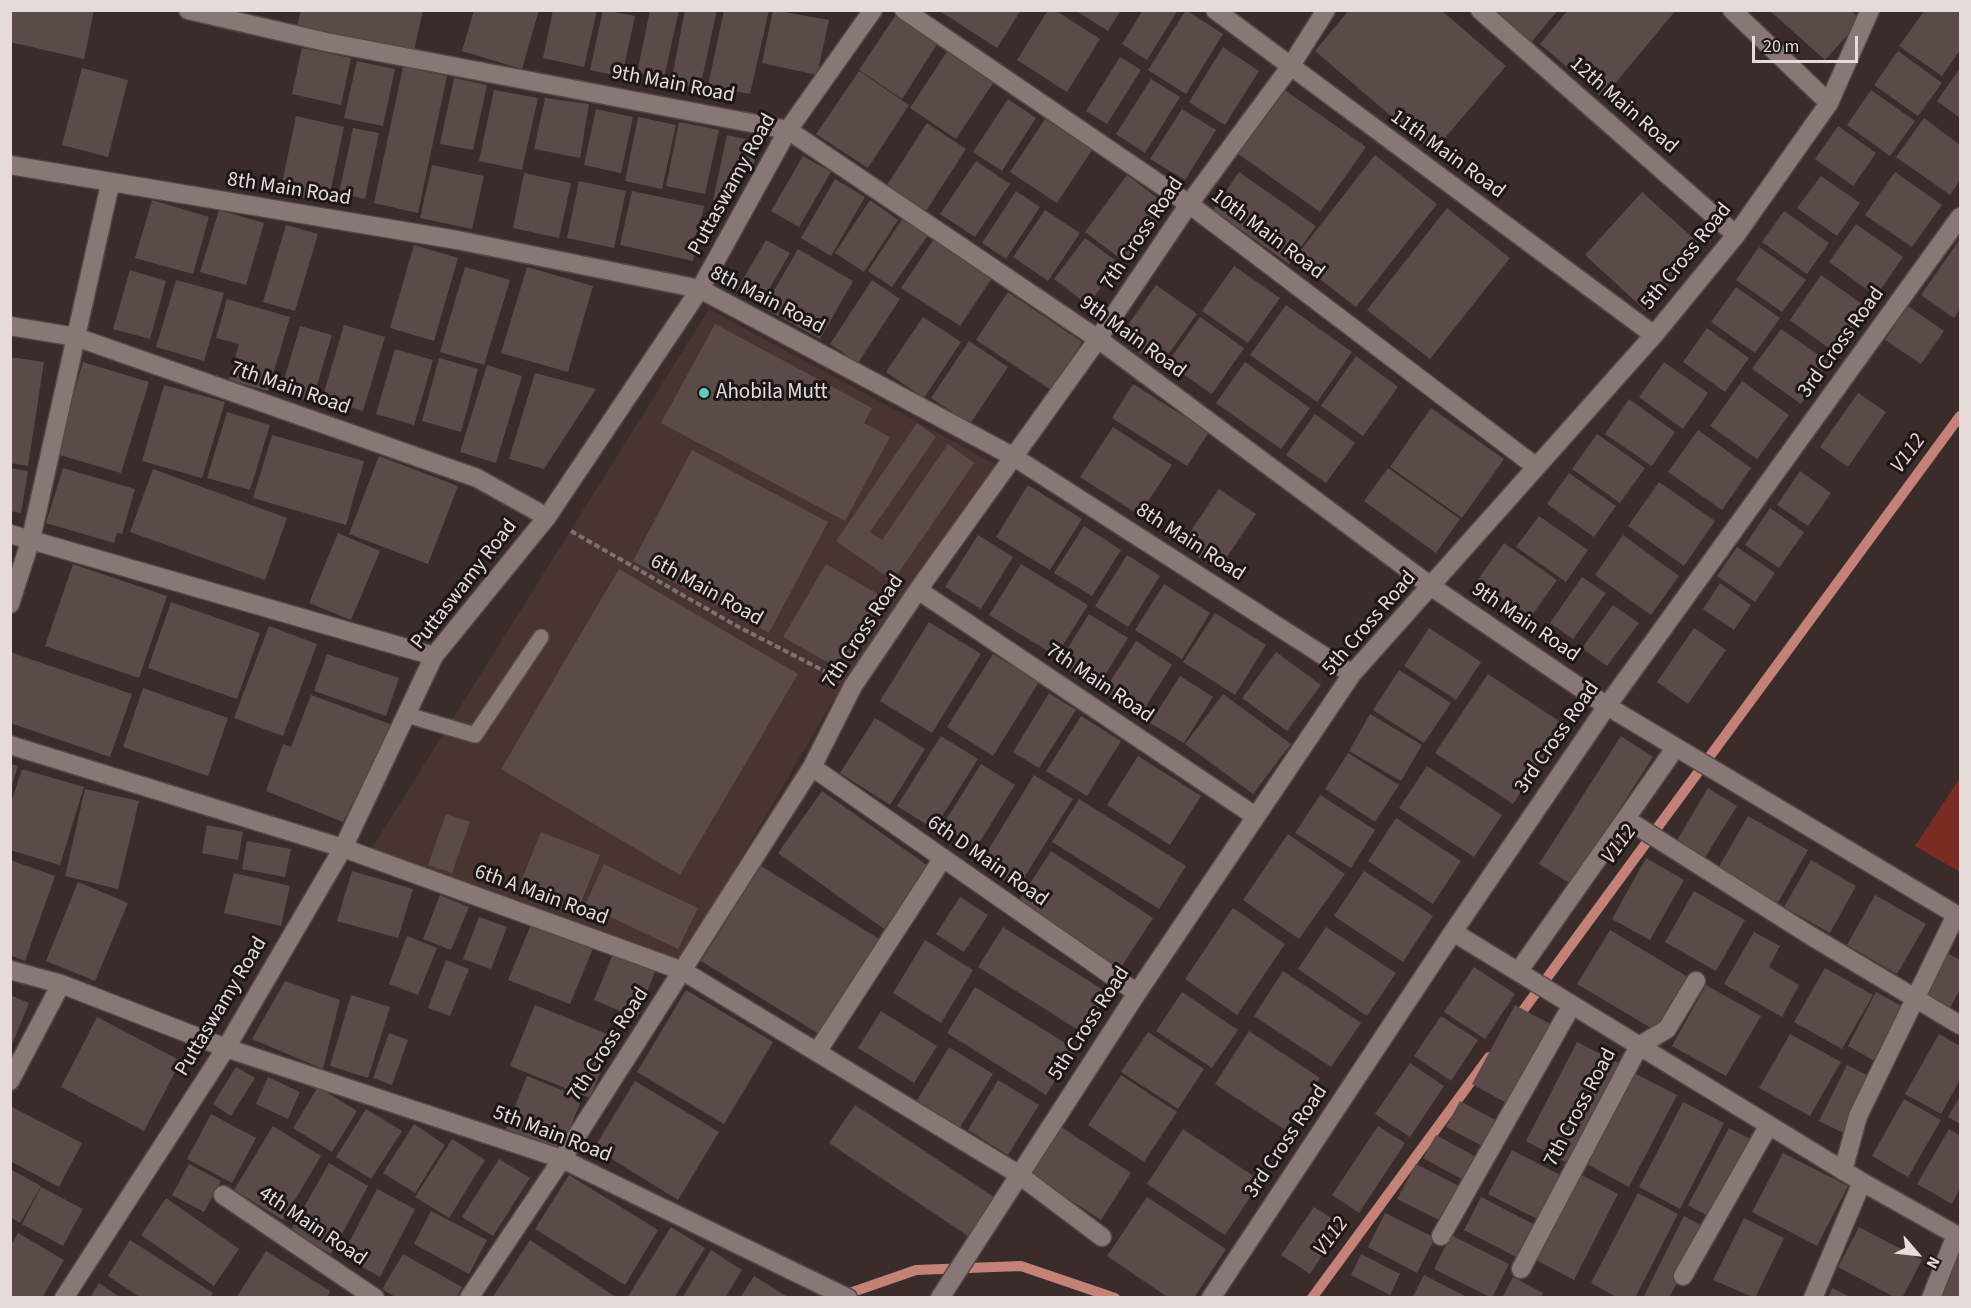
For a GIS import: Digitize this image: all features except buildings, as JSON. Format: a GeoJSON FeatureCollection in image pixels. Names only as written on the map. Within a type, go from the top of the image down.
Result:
{"type":"FeatureCollection","features":[{"type":"Feature","properties":{"kind":"street","name":"9th Main Road"},"geometry":{"type":"LineString","coordinates":[[188,10],[326,42],[788,130],[1098,339],[1432,587],[1607,706],[1958,916]]}},
{"type":"Feature","properties":{"kind":"street","name":"Puttaswamy Road"},"geometry":{"type":"LineString","coordinates":[[64,1298],[226,1048],[343,848],[434,656],[547,517],[700,289],[788,130],[873,10]]}},
{"type":"Feature","properties":{"kind":"street","name":"10th Main Road"},"geometry":{"type":"LineString","coordinates":[[904,10],[1189,204],[1535,466]]}},
{"type":"Feature","properties":{"kind":"street","name":"11th Main Road"},"geometry":{"type":"LineString","coordinates":[[1215,10],[1654,335]]}},
{"type":"Feature","properties":{"kind":"street","name":"7th Cross Road"},"geometry":{"type":"LineString","coordinates":[[469,1298],[562,1159],[812,767],[853,686],[918,590],[1098,339],[1189,204],[1290,67],[1326,10]]}},
{"type":"Feature","properties":{"kind":"street","name":"12th Main Road"},"geometry":{"type":"LineString","coordinates":[[1480,10],[1736,235]]}},
{"type":"Feature","properties":{"kind":"street"},"geometry":{"type":"LineString","coordinates":[[1732,10],[1828,103]]}},
{"type":"Feature","properties":{"kind":"street","name":"5th Cross Road"},"geometry":{"type":"LineString","coordinates":[[940,1298],[1137,993],[1352,674],[1432,587],[1535,466],[1654,335],[1736,235],[1828,103],[1870,10]]}},
{"type":"Feature","properties":{"kind":"street","name":"8th Main Road"},"geometry":{"type":"LineString","coordinates":[[10,165],[110,184],[457,240],[700,289],[1014,457],[1352,674]]}},
{"type":"Feature","properties":{"kind":"street"},"geometry":{"type":"LineString","coordinates":[[10,604],[31,539],[110,184]]}},
{"type":"Feature","properties":{"kind":"street","name":"3rd Cross Road"},"geometry":{"type":"LineString","coordinates":[[1211,1298],[1453,932],[1607,706],[1960,217]]}},
{"type":"Feature","properties":{"kind":"street","name":"7th Main Road"},"geometry":{"type":"LineString","coordinates":[[10,326],[76,337],[477,478],[547,517]]}},
{"type":"Feature","properties":{"kind":"street"},"geometry":{"type":"LineString","coordinates":[[10,534],[434,656]]}},
{"type":"Feature","properties":{"kind":"street","name":"7th Main Road"},"geometry":{"type":"LineString","coordinates":[[918,590],[1255,816]]}},
{"type":"Feature","properties":{"kind":"street","name":"6th A Main Road"},"geometry":{"type":"LineString","coordinates":[[10,745],[343,848],[683,971],[1018,1174],[1102,1237]]}},
{"type":"Feature","properties":{"kind":"street"},"geometry":{"type":"LineString","coordinates":[[1522,975],[1683,751]]}},
{"type":"Feature","properties":{"kind":"street","name":"6th D Main Road"},"geometry":{"type":"LineString","coordinates":[[812,767],[1137,993]]}},
{"type":"Feature","properties":{"kind":"street"},"geometry":{"type":"LineString","coordinates":[[1632,823],[1960,1025]]}},
{"type":"Feature","properties":{"kind":"street"},"geometry":{"type":"LineString","coordinates":[[817,1052],[943,858]]}},
{"type":"Feature","properties":{"kind":"street"},"geometry":{"type":"LineString","coordinates":[[1843,1171],[1858,1116],[1958,916]]}},
{"type":"Feature","properties":{"kind":"street"},"geometry":{"type":"LineString","coordinates":[[1453,932],[1843,1171],[1958,1236],[1930,1298]]}},
{"type":"Feature","properties":{"kind":"street","name":"5th Main Road"},"geometry":{"type":"LineString","coordinates":[[10,970],[61,984],[226,1048],[562,1159],[848,1298]]}},
{"type":"Feature","properties":{"kind":"street","name":"7th Cross Road"},"geometry":{"type":"LineString","coordinates":[[1521,1269],[1640,1046],[1667,1029],[1696,981]]}},
{"type":"Feature","properties":{"kind":"street"},"geometry":{"type":"LineString","coordinates":[[10,1081],[61,984]]}},
{"type":"Feature","properties":{"kind":"street"},"geometry":{"type":"LineString","coordinates":[[1441,1236],[1564,1000]]}},
{"type":"Feature","properties":{"kind":"street"},"geometry":{"type":"LineString","coordinates":[[1683,1276],[1769,1125]]}},
{"type":"Feature","properties":{"kind":"street"},"geometry":{"type":"LineString","coordinates":[[1813,1298],[1862,1182]]}},
{"type":"Feature","properties":{"kind":"street","name":"4th Main Road"},"geometry":{"type":"LineString","coordinates":[[223,1195],[375,1298]]}},
{"type":"Feature","properties":{"kind":"lane"},"geometry":{"type":"LineString","coordinates":[[406,714],[475,735],[541,637]]}},
{"type":"Feature","properties":{"kind":"path","name":"6th Main Road"},"geometry":{"type":"LineString","coordinates":[[547,517],[735,626],[853,686]]}},
{"type":"Feature","properties":{"kind":"shaded area"},"geometry":{"type":"Polygon","coordinates":[[[709,309],[997,465],[848,675],[681,961],[370,851],[709,309]]]}},
{"type":"Feature","properties":{"kind":"shaded area"},"geometry":{"type":"Polygon","coordinates":[[[1960,778],[1960,872],[1915,846],[1960,778]]]}},
{"type":"Feature","properties":{"kind":"waterway","name":"V112"},"geometry":{"type":"LineString","coordinates":[[1516,1020],[1960,416]]}},
{"type":"Feature","properties":{"kind":"waterway","name":"V112"},"geometry":{"type":"LineString","coordinates":[[1312,1298],[1489,1057]]}},
{"type":"Feature","properties":{"kind":"waterway","name":"V112"},"geometry":{"type":"LineString","coordinates":[[841,1296],[916,1270],[1021,1266],[1115,1298]]}},
{"type":"Feature","properties":{"kind":"place","name":"Ahobila Mutt"},"geometry":{"type":"Point","coordinates":[704,393]}}]}
